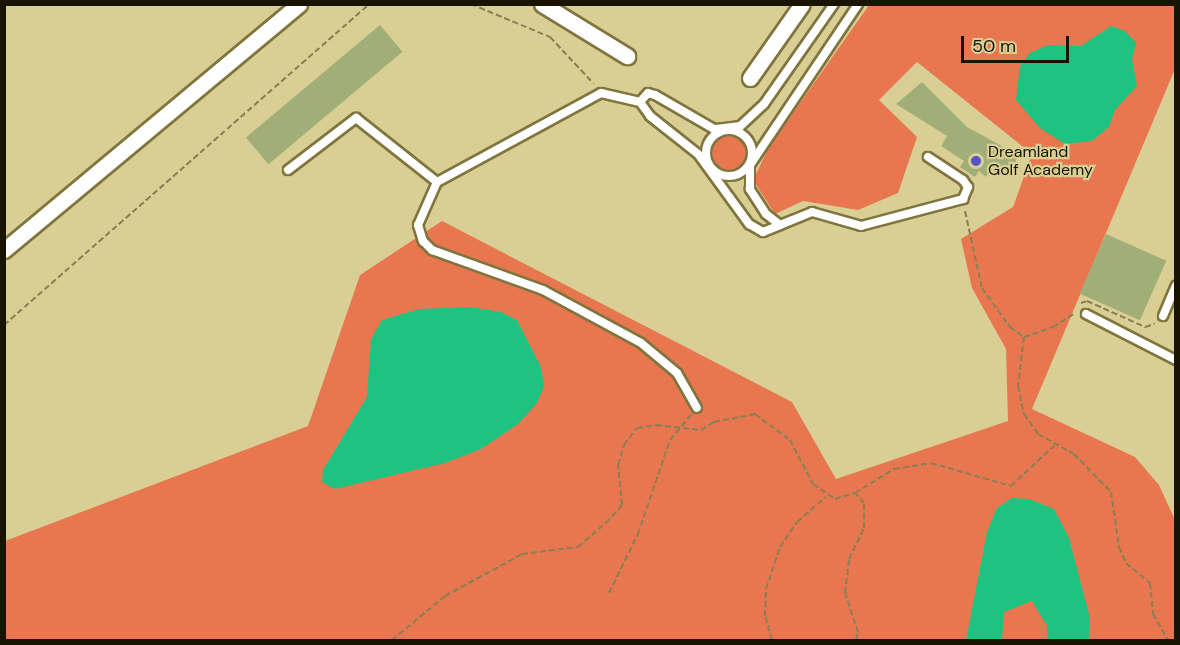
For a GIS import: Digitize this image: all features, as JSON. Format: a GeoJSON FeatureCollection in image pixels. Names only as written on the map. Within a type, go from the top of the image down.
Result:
{"type":"FeatureCollection","features":[{"type":"Feature","properties":{"kind":"street"},"geometry":{"type":"LineString","coordinates":[[4,250],[299,4]]}},
{"type":"Feature","properties":{"kind":"street"},"geometry":{"type":"LineString","coordinates":[[750,78],[802,4]]}},
{"type":"Feature","properties":{"kind":"street"},"geometry":{"type":"LineString","coordinates":[[546,5],[627,56]]}},
{"type":"Feature","properties":{"kind":"lane"},"geometry":{"type":"LineString","coordinates":[[710,167],[708,144],[726,130],[757,113],[834,4]]}},
{"type":"Feature","properties":{"kind":"lane"},"geometry":{"type":"LineString","coordinates":[[710,167],[730,177],[750,165],[858,4]]}},
{"type":"Feature","properties":{"kind":"lane"},"geometry":{"type":"LineString","coordinates":[[697,408],[677,373],[641,343],[543,291],[432,250],[423,241],[418,225],[437,182],[601,93],[640,102],[710,167],[749,224],[763,232],[812,212],[861,226],[963,199],[968,187],[963,180],[928,157]]}},
{"type":"Feature","properties":{"kind":"lane"},"geometry":{"type":"LineString","coordinates":[[640,102],[648,93],[655,95],[703,124],[741,133],[751,143],[750,189],[766,214],[780,225]]}},
{"type":"Feature","properties":{"kind":"lane"},"geometry":{"type":"LineString","coordinates":[[288,170],[356,118],[437,182]]}},
{"type":"Feature","properties":{"kind":"lane"},"geometry":{"type":"LineString","coordinates":[[1163,316],[1176,286]]}},
{"type":"Feature","properties":{"kind":"lane"},"geometry":{"type":"LineString","coordinates":[[1086,314],[1176,360]]}},
{"type":"Feature","properties":{"kind":"path"},"geometry":{"type":"LineString","coordinates":[[4,325],[369,4]]}},
{"type":"Feature","properties":{"kind":"path"},"geometry":{"type":"LineString","coordinates":[[471,4],[549,37],[601,93]]}},
{"type":"Feature","properties":{"kind":"path"},"geometry":{"type":"LineString","coordinates":[[963,199],[982,288],[992,306],[1024,337]]}},
{"type":"Feature","properties":{"kind":"path"},"geometry":{"type":"LineString","coordinates":[[1024,337],[1065,321],[1087,301],[1145,327],[1163,316]]}},
{"type":"Feature","properties":{"kind":"path"},"geometry":{"type":"LineString","coordinates":[[1024,337],[1018,386],[1024,414],[1038,434],[1082,461],[1111,492],[1119,547],[1126,563],[1150,583],[1153,614],[1168,640]]}},
{"type":"Feature","properties":{"kind":"path"},"geometry":{"type":"LineString","coordinates":[[609,593],[638,534],[670,440],[697,408]]}},
{"type":"Feature","properties":{"kind":"path"},"geometry":{"type":"LineString","coordinates":[[392,640],[445,596],[522,554],[578,547],[622,506],[618,465],[624,445],[638,428],[701,430],[714,422],[755,414],[790,440],[813,484],[826,497]]}},
{"type":"Feature","properties":{"kind":"path"},"geometry":{"type":"LineString","coordinates":[[771,640],[765,616],[766,589],[780,547],[797,522],[826,497],[855,493],[894,469],[931,463],[1011,486],[1055,445]]}},
{"type":"Feature","properties":{"kind":"path"},"geometry":{"type":"LineString","coordinates":[[855,493],[864,503],[864,528],[849,559],[845,593],[858,633],[856,640]]}},
{"type":"Feature","properties":{"kind":"shaded area"},"geometry":{"type":"Polygon","coordinates":[[[869,5],[1175,5],[1175,69],[1032,409],[1135,457],[1159,485],[1175,520],[1175,640],[5,640],[5,541],[308,426],[360,275],[442,221],[792,402],[836,479],[1008,421],[1006,349],[972,288],[961,239],[1013,207],[1032,154],[917,62],[879,100],[917,137],[898,193],[858,210],[803,201],[775,214],[753,180],[769,147],[869,5]]]}},
{"type":"Feature","properties":{"kind":"shaded area"},"geometry":{"type":"Polygon","coordinates":[[[1111,26],[1125,31],[1136,43],[1132,59],[1137,86],[1115,110],[1109,127],[1092,141],[1065,144],[1040,128],[1016,100],[1020,66],[1030,53],[1048,45],[1081,46],[1111,26]]]}},
{"type":"Feature","properties":{"kind":"shaded area"},"geometry":{"type":"Polygon","coordinates":[[[729,136],[741,141],[746,153],[741,165],[729,170],[717,165],[712,153],[717,141],[729,136]]]}},
{"type":"Feature","properties":{"kind":"shaded area"},"geometry":{"type":"Polygon","coordinates":[[[469,307],[501,312],[517,320],[541,367],[544,386],[537,403],[518,424],[481,449],[445,463],[335,489],[322,482],[323,470],[367,397],[371,339],[382,320],[419,309],[469,307]]]}},
{"type":"Feature","properties":{"kind":"shaded area"},"geometry":{"type":"Polygon","coordinates":[[[1012,498],[1029,499],[1054,509],[1069,538],[1090,618],[1089,640],[1047,640],[1047,626],[1032,601],[1004,612],[1002,640],[966,640],[987,532],[997,508],[1012,498]]]}},
{"type":"Feature","properties":{"kind":"building"},"geometry":{"type":"Polygon","coordinates":[[[380,25],[402,52],[268,164],[246,137],[380,25]]]}},
{"type":"Feature","properties":{"kind":"building"},"geometry":{"type":"Polygon","coordinates":[[[922,82],[967,127],[1018,155],[1010,177],[993,166],[986,177],[979,171],[975,177],[960,167],[964,161],[941,146],[947,136],[896,104],[922,82]]]}},
{"type":"Feature","properties":{"kind":"building"},"geometry":{"type":"Polygon","coordinates":[[[1106,234],[1166,261],[1140,320],[1080,293],[1106,234]]]}},
{"type":"Feature","properties":{"kind":"place","name":"Dreamland Golf Academy"},"geometry":{"type":"Point","coordinates":[976,161]}}]}
